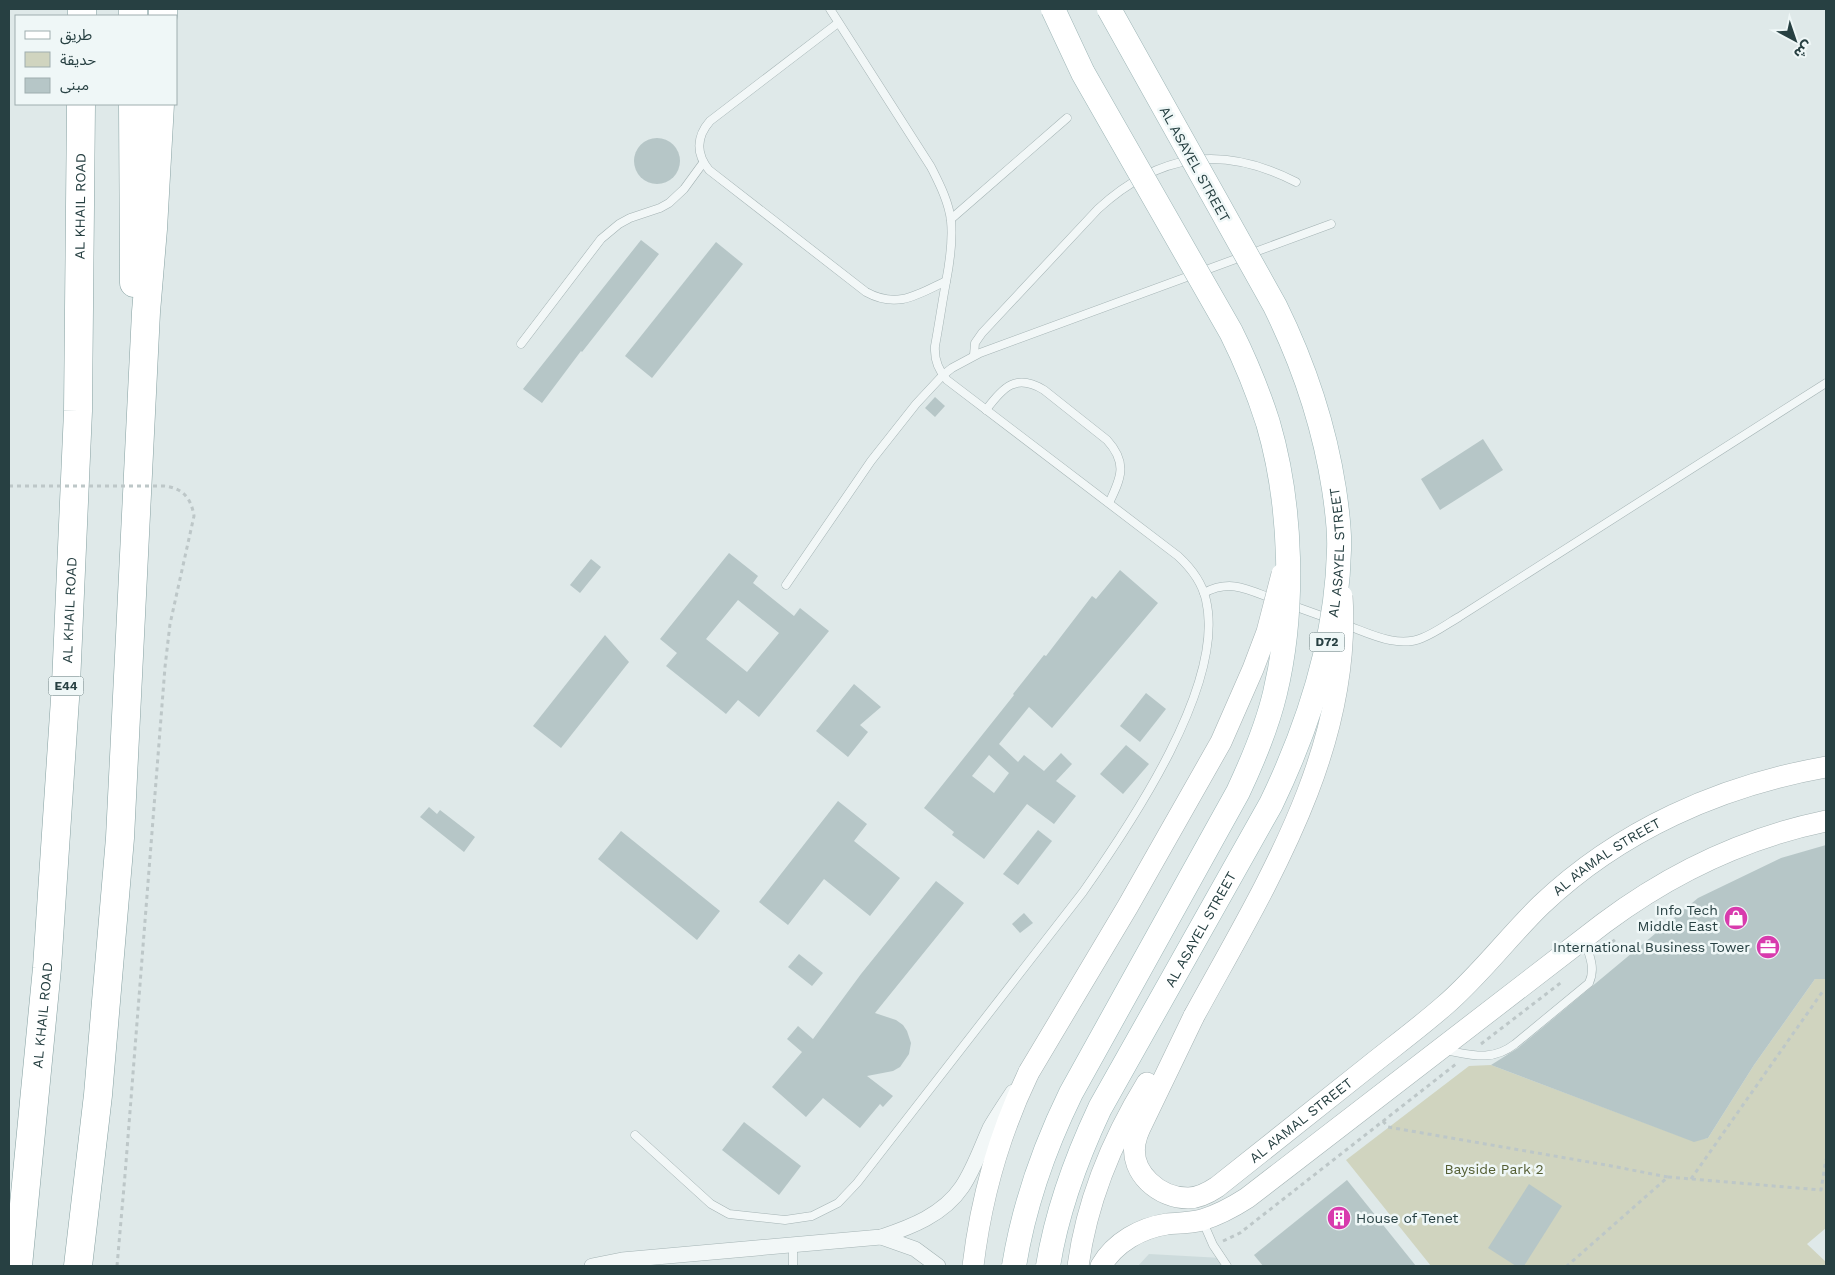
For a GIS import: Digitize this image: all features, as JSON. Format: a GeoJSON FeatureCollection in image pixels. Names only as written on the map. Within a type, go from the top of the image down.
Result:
{"type":"FeatureCollection","features":[{"type":"Feature","properties":{"kind":"highway","name":"AL KHAIL ROAD"},"geometry":{"type":"LineString","coordinates":[[18,1266],[47,968],[66,684],[78,410],[81,105]]}},
{"type":"Feature","properties":{"kind":"highway"},"geometry":{"type":"LineString","coordinates":[[133,105],[133,277],[137,295],[146,312]]}},
{"type":"Feature","properties":{"kind":"highway"},"geometry":{"type":"LineString","coordinates":[[78,1266],[98,1096],[118,858],[146,312],[154,229],[160,105]]}},
{"type":"Feature","properties":{"kind":"main road"},"geometry":{"type":"LineString","coordinates":[[1014,1266],[1025,1213],[1034,1182],[1057,1122],[1071,1093],[1238,792],[1253,760],[1272,702],[1282,659],[1287,607],[1287,554],[1282,489],[1276,456],[1265,416],[1246,362],[1231,332],[1083,73],[1053,9]]}},
{"type":"Feature","properties":{"kind":"main road","name":"AL ASAYEL STREET"},"geometry":{"type":"LineString","coordinates":[[1048,1266],[1055,1228],[1065,1192],[1081,1149],[1100,1108],[1271,804],[1287,770],[1313,699],[1323,662],[1331,625],[1339,549],[1336,507],[1330,466],[1319,417],[1294,346],[1275,306],[1109,9]]}},
{"type":"Feature","properties":{"kind":"street"},"geometry":{"type":"LineString","coordinates":[[1078,1266],[1086,1222],[1095,1191],[1119,1133],[1154,1073],[1194,1016],[1287,844],[1318,765],[1334,702],[1343,641],[1339,549]]}},
{"type":"Feature","properties":{"kind":"street"},"geometry":{"type":"LineString","coordinates":[[974,1266],[986,1188],[1000,1141],[1018,1094],[1221,742],[1254,669],[1267,632],[1287,554]]}},
{"type":"Feature","properties":{"kind":"street","name":"AL A'AMAL STREET"},"geometry":{"type":"LineString","coordinates":[[1194,1016],[1140,1128],[1135,1143],[1136,1158],[1141,1172],[1150,1183],[1161,1192],[1175,1197],[1190,1198],[1204,1195],[1217,1187],[1444,1006],[1486,965],[1542,904],[1573,877],[1606,853],[1641,831],[1714,796],[1761,781],[1826,766]]}},
{"type":"Feature","properties":{"kind":"street","name":"AL A'AMAL STREET"},"geometry":{"type":"LineString","coordinates":[[1101,1266],[1113,1250],[1138,1232],[1153,1227],[1203,1219],[1218,1214],[1247,1198],[1584,939],[1657,886],[1713,856],[1774,834],[1826,821]]}},
{"type":"Feature","properties":{"kind":"street"},"geometry":{"type":"LineString","coordinates":[[592,1266],[622,1260],[653,1262],[793,1245],[881,1237],[925,1220],[944,1206],[961,1189],[973,1169],[1002,1108],[1029,1072]]}},
{"type":"Feature","properties":{"kind":"street"},"geometry":{"type":"LineString","coordinates":[[881,1237],[915,1249],[938,1266]]}},
{"type":"Feature","properties":{"kind":"lane"},"geometry":{"type":"LineString","coordinates":[[635,1135],[711,1204],[729,1214],[785,1220],[799,1219],[825,1211],[848,1194],[1083,892],[1140,806],[1157,776],[1187,715],[1201,677],[1205,657],[1208,627],[1206,600],[1200,583],[1190,568],[1178,556],[986,410],[943,375],[938,368],[935,354],[950,262],[951,219],[940,184],[931,167],[830,9]]}},
{"type":"Feature","properties":{"kind":"lane"},"geometry":{"type":"LineString","coordinates":[[838,23],[710,121],[701,134],[699,141],[703,163],[709,170],[875,297],[886,300],[907,299],[946,281]]}},
{"type":"Feature","properties":{"kind":"lane"},"geometry":{"type":"LineString","coordinates":[[951,219],[1067,118]]}},
{"type":"Feature","properties":{"kind":"lane"},"geometry":{"type":"LineString","coordinates":[[974,355],[975,343],[982,333],[1098,209],[1136,179],[1157,169],[1180,162],[1220,159],[1252,163],[1296,182]]}},
{"type":"Feature","properties":{"kind":"lane"},"geometry":{"type":"LineString","coordinates":[[521,344],[601,239],[619,224],[630,218],[669,203],[684,189],[703,163]]}},
{"type":"Feature","properties":{"kind":"lane"},"geometry":{"type":"LineString","coordinates":[[786,585],[871,461],[916,404],[952,368],[974,355],[1331,224]]}},
{"type":"Feature","properties":{"kind":"lane"},"geometry":{"type":"LineString","coordinates":[[986,410],[999,393],[1006,387],[1016,383],[1031,384],[1044,390],[1107,440],[1115,449],[1120,460],[1121,472],[1118,484],[1109,503]]}},
{"type":"Feature","properties":{"kind":"lane"},"geometry":{"type":"LineString","coordinates":[[1204,593],[1221,586],[1238,586],[1384,639],[1402,642],[1420,639],[1459,617],[1826,383]]}},
{"type":"Feature","properties":{"kind":"lane"},"geometry":{"type":"LineString","coordinates":[[1441,1049],[1486,1056],[1503,1052],[1515,1044],[1589,983],[1592,978],[1593,966],[1584,939]]}},
{"type":"Feature","properties":{"kind":"lane"},"geometry":{"type":"LineString","coordinates":[[1203,1219],[1213,1245],[1227,1266]]}},
{"type":"Feature","properties":{"kind":"lane"},"geometry":{"type":"LineString","coordinates":[[793,1245],[793,1266]]}},
{"type":"Feature","properties":{"kind":"path"},"geometry":{"type":"LineString","coordinates":[[9,486],[173,487],[182,491],[188,498],[194,516],[170,624],[165,667],[117,1266]]}},
{"type":"Feature","properties":{"kind":"path"},"geometry":{"type":"LineString","coordinates":[[1691,1179],[1823,991],[1826,991]]}},
{"type":"Feature","properties":{"kind":"path"},"geometry":{"type":"LineString","coordinates":[[1213,1245],[1240,1234],[1383,1121],[1388,1127],[1668,1177],[1821,1190],[1826,1158]]}},
{"type":"Feature","properties":{"kind":"path"},"geometry":{"type":"LineString","coordinates":[[1567,1266],[1668,1177]]}},
{"type":"Feature","properties":{"kind":"shaded area"},"geometry":{"type":"Polygon","coordinates":[[[1149,1254],[1222,1258],[1229,1266],[1138,1266],[1149,1254]]]}},
{"type":"Feature","properties":{"kind":"green space","name":"Bayside Park 2"},"geometry":{"type":"Polygon","coordinates":[[[1815,979],[1826,979],[1826,1228],[1807,1244],[1826,1262],[1826,1266],[1431,1266],[1346,1160],[1469,1066],[1491,1065],[1693,1141],[1708,1138],[1754,1065],[1815,979]]]}},
{"type":"Feature","properties":{"kind":"building"},"geometry":{"type":"Polygon","coordinates":[[[662,138],[666,139],[676,148],[679,152],[679,170],[670,180],[662,184],[652,184],[644,180],[635,170],[634,156],[638,148],[648,139],[662,138]]]}},
{"type":"Feature","properties":{"kind":"building"},"geometry":{"type":"Polygon","coordinates":[[[641,240],[659,254],[542,403],[523,389],[641,240]]]}},
{"type":"Feature","properties":{"kind":"building"},"geometry":{"type":"Polygon","coordinates":[[[716,242],[743,264],[652,378],[625,356],[716,242]]]}},
{"type":"Feature","properties":{"kind":"building"},"geometry":{"type":"Polygon","coordinates":[[[935,397],[945,406],[935,417],[925,408],[935,397]]]}},
{"type":"Feature","properties":{"kind":"building"},"geometry":{"type":"Polygon","coordinates":[[[1483,439],[1503,470],[1440,510],[1421,479],[1483,439]]]}},
{"type":"Feature","properties":{"kind":"building"},"geometry":{"type":"Polygon","coordinates":[[[729,553],[758,576],[753,583],[794,616],[800,608],[829,631],[759,717],[738,700],[726,714],[666,666],[677,653],[660,639],[729,553]],[[738,600],[706,639],[747,672],[779,633],[738,600]]]}},
{"type":"Feature","properties":{"kind":"building"},"geometry":{"type":"Polygon","coordinates":[[[591,559],[601,567],[580,593],[570,585],[591,559]]]}},
{"type":"Feature","properties":{"kind":"building"},"geometry":{"type":"Polygon","coordinates":[[[1120,570],[1158,603],[1052,728],[1029,707],[999,744],[1018,762],[1024,755],[1044,771],[1061,753],[1072,764],[1056,781],[1076,796],[1054,824],[1027,804],[984,859],[952,835],[954,832],[924,808],[1092,596],[1096,599],[1120,570]],[[989,755],[972,776],[994,793],[1009,773],[989,755]]]}},
{"type":"Feature","properties":{"kind":"building"},"geometry":{"type":"Polygon","coordinates":[[[605,635],[629,662],[561,748],[533,726],[605,635]]]}},
{"type":"Feature","properties":{"kind":"building"},"geometry":{"type":"Polygon","coordinates":[[[854,684],[881,707],[860,725],[868,732],[848,757],[816,731],[854,684]]]}},
{"type":"Feature","properties":{"kind":"building"},"geometry":{"type":"Polygon","coordinates":[[[1146,693],[1166,709],[1140,742],[1120,726],[1146,693]]]}},
{"type":"Feature","properties":{"kind":"building"},"geometry":{"type":"Polygon","coordinates":[[[1126,745],[1149,764],[1123,794],[1100,774],[1126,745]]]}},
{"type":"Feature","properties":{"kind":"building"},"geometry":{"type":"Polygon","coordinates":[[[838,801],[867,824],[854,841],[900,878],[870,916],[824,879],[788,925],[759,902],[838,801]]]}},
{"type":"Feature","properties":{"kind":"building"},"geometry":{"type":"Polygon","coordinates":[[[429,807],[437,814],[440,810],[475,837],[464,852],[420,817],[429,807]]]}},
{"type":"Feature","properties":{"kind":"building"},"geometry":{"type":"Polygon","coordinates":[[[1038,830],[1052,841],[1018,885],[1003,874],[1038,830]]]}},
{"type":"Feature","properties":{"kind":"building"},"geometry":{"type":"Polygon","coordinates":[[[621,831],[720,911],[697,940],[598,859],[621,831]]]}},
{"type":"Feature","properties":{"kind":"building"},"geometry":{"type":"Polygon","coordinates":[[[1826,845],[1826,979],[1815,979],[1754,1065],[1708,1138],[1694,1142],[1491,1065],[1518,1048],[1698,898],[1781,858],[1826,845]]]}},
{"type":"Feature","properties":{"kind":"building"},"geometry":{"type":"Polygon","coordinates":[[[936,881],[964,903],[875,1013],[896,1020],[903,1025],[911,1043],[909,1054],[900,1067],[893,1071],[867,1076],[893,1096],[883,1107],[880,1104],[860,1128],[823,1098],[806,1117],[772,1087],[802,1052],[787,1039],[798,1026],[813,1039],[861,974],[936,881]]]}},
{"type":"Feature","properties":{"kind":"building"},"geometry":{"type":"Polygon","coordinates":[[[1024,913],[1033,923],[1020,933],[1012,924],[1024,913]]]}},
{"type":"Feature","properties":{"kind":"building"},"geometry":{"type":"Polygon","coordinates":[[[799,954],[823,973],[812,986],[788,967],[799,954]]]}},
{"type":"Feature","properties":{"kind":"building"},"geometry":{"type":"Polygon","coordinates":[[[744,1122],[801,1166],[779,1195],[722,1150],[744,1122]]]}},
{"type":"Feature","properties":{"kind":"building","name":"House of Tenet"},"geometry":{"type":"Polygon","coordinates":[[[1347,1180],[1416,1266],[1263,1266],[1254,1255],[1347,1180]]]}},
{"type":"Feature","properties":{"kind":"building"},"geometry":{"type":"Polygon","coordinates":[[[1529,1184],[1562,1206],[1524,1266],[1516,1266],[1488,1248],[1529,1184]]]}},
{"type":"Feature","properties":{"kind":"place","name":"Info Tech Middle East"},"geometry":{"type":"Point","coordinates":[1736,918]}},
{"type":"Feature","properties":{"kind":"place","name":"International Business Tower"},"geometry":{"type":"Point","coordinates":[1768,947]}},
{"type":"Feature","properties":{"kind":"place","name":"House of Tenet"},"geometry":{"type":"Point","coordinates":[1339,1218]}}]}
